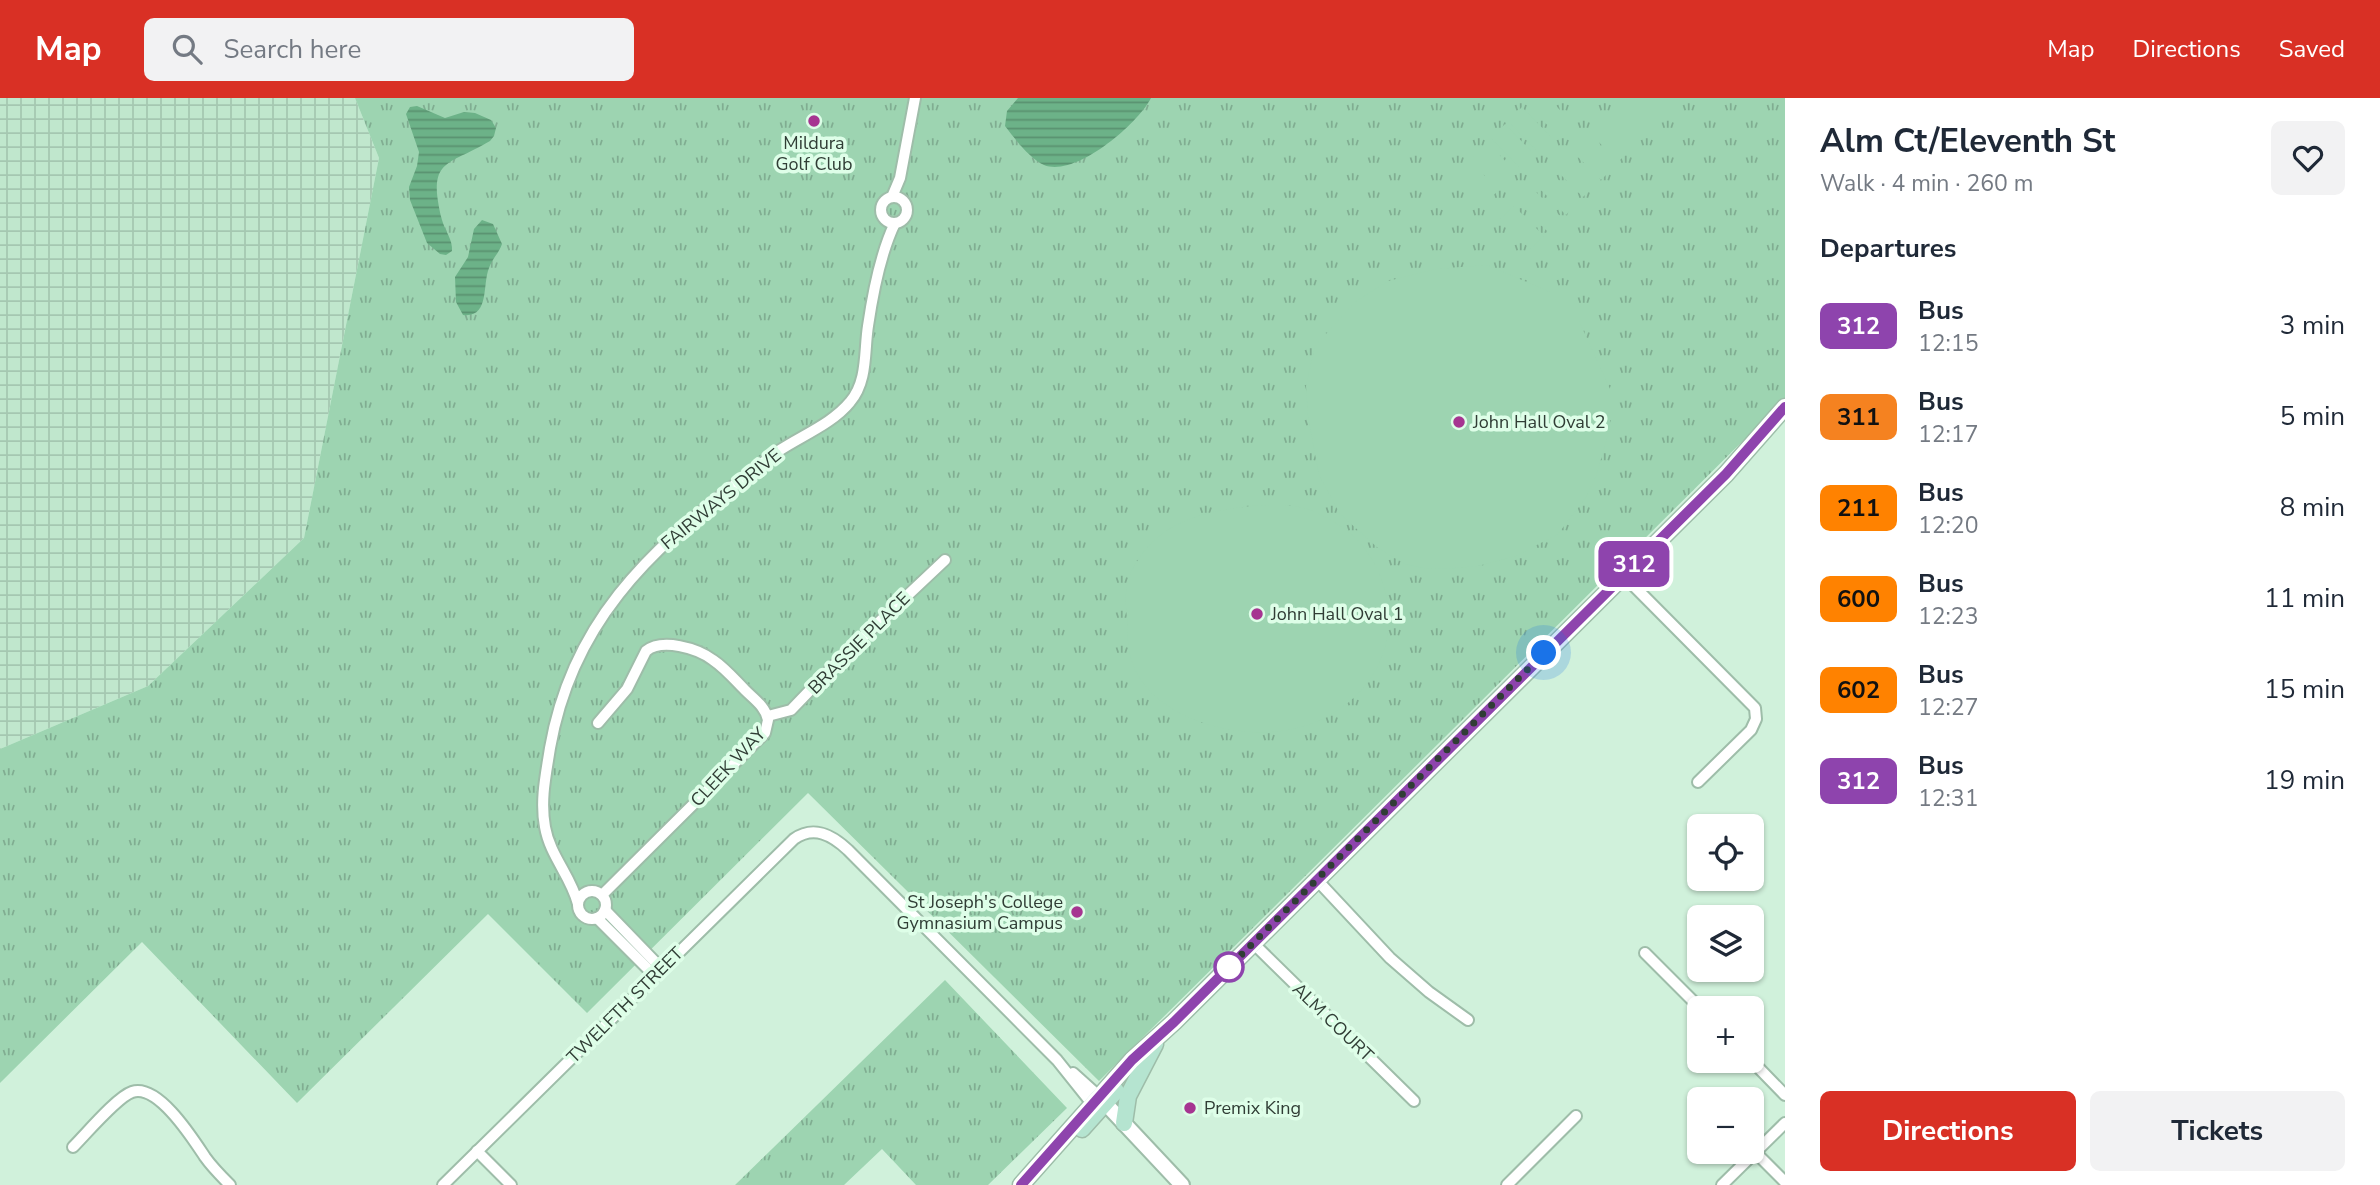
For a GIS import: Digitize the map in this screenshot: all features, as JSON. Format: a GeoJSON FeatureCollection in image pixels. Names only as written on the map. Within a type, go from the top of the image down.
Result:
{"type":"FeatureCollection","features":[{"type":"Feature","properties":{"kind":"main road"},"geometry":{"type":"LineString","coordinates":[[1028,1185],[1099,1104],[1132,1060],[1174,1022],[1726,474],[1785,407]]}},
{"type":"Feature","properties":{"kind":"main road"},"geometry":{"type":"LineString","coordinates":[[1726,474],[1751,456],[1785,424]]}},
{"type":"Feature","properties":{"kind":"main road"},"geometry":{"type":"LineString","coordinates":[[1021,1185],[1174,1022]]}},
{"type":"Feature","properties":{"kind":"main road"},"geometry":{"type":"LineString","coordinates":[[1124,1123],[1128,1096],[1155,1044]]}},
{"type":"Feature","properties":{"kind":"street"},"geometry":{"type":"LineString","coordinates":[[896,198],[915,98]]}},
{"type":"Feature","properties":{"kind":"street"},"geometry":{"type":"LineString","coordinates":[[896,198],[906,205],[907,213],[902,220],[890,222],[881,209],[884,201],[896,198]]}},
{"type":"Feature","properties":{"kind":"street","name":"FAIRWAYS DRIVE"},"geometry":{"type":"LineString","coordinates":[[578,904],[572,884],[551,850],[545,827],[543,802],[555,727],[578,659],[615,597],[671,536],[779,451],[833,417],[849,403],[861,382],[870,316],[890,222]]}},
{"type":"Feature","properties":{"kind":"street","name":"BRASSIE PLACE"},"geometry":{"type":"LineString","coordinates":[[768,716],[791,709],[945,560]]}},
{"type":"Feature","properties":{"kind":"street"},"geometry":{"type":"LineString","coordinates":[[1623,575],[1755,708],[1756,719],[1751,730],[1698,782]]}},
{"type":"Feature","properties":{"kind":"street","name":"CLEEK WAY"},"geometry":{"type":"LineString","coordinates":[[598,723],[627,689],[646,651],[650,647],[664,644],[701,654],[715,661],[763,707],[768,716],[765,733],[602,895]]}},
{"type":"Feature","properties":{"kind":"street","name":"TWELFTH STREET"},"geometry":{"type":"LineString","coordinates":[[443,1185],[794,839],[812,832],[830,835],[838,841],[1099,1104]]}},
{"type":"Feature","properties":{"kind":"street"},"geometry":{"type":"LineString","coordinates":[[1317,880],[1390,958],[1429,992],[1468,1020]]}},
{"type":"Feature","properties":{"kind":"street"},"geometry":{"type":"LineString","coordinates":[[572,884],[602,895],[601,914],[658,972]]}},
{"type":"Feature","properties":{"kind":"street"},"geometry":{"type":"LineString","coordinates":[[590,892],[582,896],[578,904],[583,916],[601,914]]}},
{"type":"Feature","properties":{"kind":"street","name":"ALM COURT"},"geometry":{"type":"LineString","coordinates":[[1253,943],[1414,1101]]}},
{"type":"Feature","properties":{"kind":"street"},"geometry":{"type":"LineString","coordinates":[[1645,953],[1688,996]]}},
{"type":"Feature","properties":{"kind":"street"},"geometry":{"type":"LineString","coordinates":[[1764,1073],[1785,1095]]}},
{"type":"Feature","properties":{"kind":"street"},"geometry":{"type":"LineString","coordinates":[[73,1147],[122,1098],[135,1091],[145,1092],[156,1098],[188,1131],[205,1157],[230,1185]]}},
{"type":"Feature","properties":{"kind":"street"},"geometry":{"type":"LineString","coordinates":[[1099,1104],[1124,1123],[1144,1148]]}},
{"type":"Feature","properties":{"kind":"street"},"geometry":{"type":"LineString","coordinates":[[1099,1104],[1182,1185]]}},
{"type":"Feature","properties":{"kind":"street"},"geometry":{"type":"LineString","coordinates":[[1507,1185],[1576,1115]]}},
{"type":"Feature","properties":{"kind":"street"},"geometry":{"type":"LineString","coordinates":[[1764,1143],[1785,1123]]}},
{"type":"Feature","properties":{"kind":"street"},"geometry":{"type":"LineString","coordinates":[[477,1151],[511,1185]]}},
{"type":"Feature","properties":{"kind":"street"},"geometry":{"type":"LineString","coordinates":[[1764,1161],[1785,1182]]}},
{"type":"Feature","properties":{"kind":"street"},"geometry":{"type":"LineString","coordinates":[[1722,1185],[1743,1164]]}},
{"type":"Feature","properties":{"kind":"shaded area"},"geometry":{"type":"Polygon","coordinates":[[[0,98],[355,98],[379,158],[304,538],[148,686],[0,749],[0,98]]]}},
{"type":"Feature","properties":{"kind":"shaded area"},"geometry":{"type":"Polygon","coordinates":[[[1018,98],[1151,98],[1133,121],[1104,146],[1072,164],[1057,167],[1044,165],[1033,158],[1005,126],[1007,111],[1018,98]]]}},
{"type":"Feature","properties":{"kind":"shaded area"},"geometry":{"type":"Polygon","coordinates":[[[417,106],[445,118],[464,112],[475,113],[491,120],[496,128],[490,141],[452,161],[439,175],[438,200],[452,247],[452,251],[446,255],[440,254],[427,243],[410,200],[409,187],[419,152],[406,114],[410,107],[417,106]]]}},
{"type":"Feature","properties":{"kind":"shaded area"},"geometry":{"type":"Polygon","coordinates":[[[482,220],[493,224],[502,244],[489,268],[481,306],[472,315],[463,315],[456,302],[455,277],[468,257],[474,229],[482,220]]]}},
{"type":"Feature","properties":{"kind":"green space"},"geometry":{"type":"Polygon","coordinates":[[[355,98],[1785,98],[1785,399],[1099,1081],[808,793],[587,1013],[488,914],[297,1103],[142,942],[0,1083],[0,749],[148,686],[304,538],[379,158],[355,98]]]}},
{"type":"Feature","properties":{"kind":"green space"},"geometry":{"type":"Polygon","coordinates":[[[1531,98],[1548,98],[1569,119],[1555,133],[1526,103],[1531,98]]]}},
{"type":"Feature","properties":{"kind":"green space"},"geometry":{"type":"Polygon","coordinates":[[[1626,98],[1653,98],[1668,113],[1654,127],[1626,98]]]}},
{"type":"Feature","properties":{"kind":"green space"},"geometry":{"type":"Polygon","coordinates":[[[1620,100],[1650,130],[1636,144],[1606,114],[1620,100]]]}},
{"type":"Feature","properties":{"kind":"green space"},"geometry":{"type":"Polygon","coordinates":[[[1522,107],[1551,137],[1537,151],[1508,121],[1522,107]]]}},
{"type":"Feature","properties":{"kind":"green space"},"geometry":{"type":"Polygon","coordinates":[[[1603,118],[1632,148],[1618,162],[1589,132],[1603,118]]]}},
{"type":"Feature","properties":{"kind":"green space"},"geometry":{"type":"Polygon","coordinates":[[[1505,124],[1534,154],[1520,168],[1491,138],[1505,124]]]}},
{"type":"Feature","properties":{"kind":"green space"},"geometry":{"type":"Polygon","coordinates":[[[1585,136],[1615,166],[1601,180],[1571,150],[1585,136]]]}},
{"type":"Feature","properties":{"kind":"green space"},"geometry":{"type":"Polygon","coordinates":[[[1487,142],[1516,172],[1502,186],[1473,156],[1487,142]]]}},
{"type":"Feature","properties":{"kind":"green space"},"geometry":{"type":"Polygon","coordinates":[[[1567,153],[1597,183],[1583,197],[1553,167],[1567,153]]]}},
{"type":"Feature","properties":{"kind":"green space"},"geometry":{"type":"Polygon","coordinates":[[[1469,160],[1499,190],[1485,203],[1455,173],[1469,160]]]}},
{"type":"Feature","properties":{"kind":"green space"},"geometry":{"type":"Polygon","coordinates":[[[1550,171],[1579,201],[1566,215],[1536,185],[1550,171]]]}},
{"type":"Feature","properties":{"kind":"green space"},"geometry":{"type":"Polygon","coordinates":[[[1532,188],[1562,218],[1548,232],[1518,202],[1532,188]]]}},
{"type":"Feature","properties":{"kind":"green space"},"geometry":{"type":"Polygon","coordinates":[[[1514,206],[1544,236],[1530,249],[1500,219],[1514,206]]]}},
{"type":"Feature","properties":{"kind":"green space","name":"John Hall Oval 2"},"geometry":{"type":"Polygon","coordinates":[[[1487,265],[1550,292],[1579,321],[1610,389],[1610,428],[1596,476],[1586,497],[1558,534],[1516,556],[1478,566],[1444,569],[1405,564],[1378,548],[1340,514],[1319,475],[1308,417],[1306,386],[1315,346],[1355,302],[1388,281],[1436,269],[1487,265]]]}},
{"type":"Feature","properties":{"kind":"green space","name":"John Hall Oval 1"},"geometry":{"type":"Polygon","coordinates":[[[1251,506],[1304,508],[1319,513],[1342,527],[1370,556],[1380,574],[1386,594],[1388,634],[1383,654],[1367,684],[1337,711],[1314,723],[1288,730],[1242,731],[1218,727],[1194,720],[1172,709],[1153,694],[1139,676],[1129,650],[1127,586],[1136,563],[1147,548],[1166,531],[1186,520],[1251,506]]]}},
{"type":"Feature","properties":{"kind":"green space"},"geometry":{"type":"Polygon","coordinates":[[[945,980],[1067,1108],[988,1185],[916,1185],[882,1149],[844,1185],[735,1185],[945,980]]]}},
{"type":"Feature","properties":{"kind":"bus line","name":"312"},"geometry":{"type":"LineString","coordinates":[[1021,1185],[1132,1060],[1174,1022],[1726,474],[1785,407]]}},
{"type":"Feature","properties":{"kind":"place","name":"Mildura Golf Club"},"geometry":{"type":"Point","coordinates":[814,121]}},
{"type":"Feature","properties":{"kind":"place","name":"John Hall Oval 2"},"geometry":{"type":"Point","coordinates":[1459,422]}},
{"type":"Feature","properties":{"kind":"place","name":"John Hall Oval 1"},"geometry":{"type":"Point","coordinates":[1257,614]}},
{"type":"Feature","properties":{"kind":"place","name":"St Joseph's College Gymnasium Campus"},"geometry":{"type":"Point","coordinates":[1077,912]}},
{"type":"Feature","properties":{"kind":"place","name":"Premix King"},"geometry":{"type":"Point","coordinates":[1190,1108]}},
{"type":"Feature","properties":{"kind":"route"},"geometry":{"type":"LineString","coordinates":[[1229,967],[1222,974],[1544,653]]}}]}
